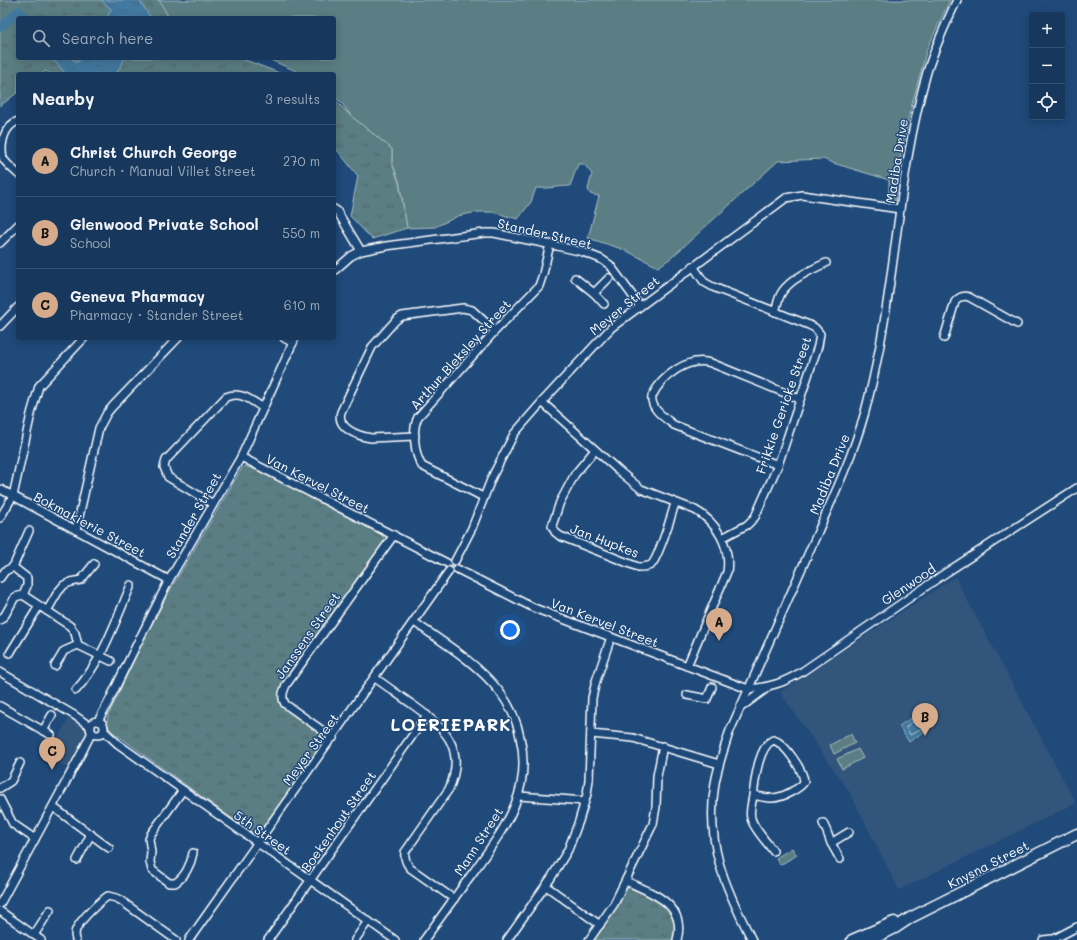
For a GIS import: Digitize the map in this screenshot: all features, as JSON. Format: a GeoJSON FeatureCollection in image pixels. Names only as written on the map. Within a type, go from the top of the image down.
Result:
{"type":"FeatureCollection","features":[{"type":"Feature","properties":{"kind":"highway","name":"Knysna Street"},"geometry":{"type":"LineString","coordinates":[[872,940],[910,918],[1077,834]]}},
{"type":"Feature","properties":{"kind":"highway","name":"Knysna Street"},"geometry":{"type":"LineString","coordinates":[[852,940],[893,922],[910,918]]}},
{"type":"Feature","properties":{"kind":"street","name":"Madiba Drive"},"geometry":{"type":"LineString","coordinates":[[752,940],[724,879],[716,850],[712,826],[712,805],[719,764],[729,733],[831,502],[857,437],[868,403],[880,346],[900,209],[915,120],[928,70],[938,42],[957,0]]}},
{"type":"Feature","properties":{"kind":"street"},"geometry":{"type":"LineString","coordinates":[[16,122],[6,131],[2,139],[1,148],[5,162],[16,172]]}},
{"type":"Feature","properties":{"kind":"street","name":"Meyer Street"},"geometry":{"type":"LineString","coordinates":[[455,561],[469,534],[492,476],[514,434],[602,336],[693,266],[791,196],[802,195],[900,209]]}},
{"type":"Feature","properties":{"kind":"street"},"geometry":{"type":"LineString","coordinates":[[336,210],[361,251]]}},
{"type":"Feature","properties":{"kind":"street"},"geometry":{"type":"LineString","coordinates":[[0,243],[16,227]]}},
{"type":"Feature","properties":{"kind":"street","name":"Stander Street"},"geometry":{"type":"LineString","coordinates":[[336,269],[351,256],[361,251],[386,246],[489,232],[583,252],[606,261],[640,306]]}},
{"type":"Feature","properties":{"kind":"street","name":"Arthur Bleksley Street"},"geometry":{"type":"LineString","coordinates":[[483,497],[422,466],[417,455],[415,426],[418,417],[495,331],[539,286],[550,244]]}},
{"type":"Feature","properties":{"kind":"street"},"geometry":{"type":"LineString","coordinates":[[775,312],[780,296],[787,286],[826,263]]}},
{"type":"Feature","properties":{"kind":"street","name":"Frikkie Gericke Street"},"geometry":{"type":"LineString","coordinates":[[693,266],[704,282],[713,287],[816,328],[820,334],[818,346],[778,465],[752,522],[740,530],[722,538]]}},
{"type":"Feature","properties":{"kind":"street"},"geometry":{"type":"LineString","coordinates":[[576,278],[594,293],[604,304]]}},
{"type":"Feature","properties":{"kind":"street"},"geometry":{"type":"LineString","coordinates":[[594,293],[609,278]]}},
{"type":"Feature","properties":{"kind":"street"},"geometry":{"type":"LineString","coordinates":[[944,338],[955,302],[962,296],[969,297],[1017,324]]}},
{"type":"Feature","properties":{"kind":"street"},"geometry":{"type":"LineString","coordinates":[[0,326],[16,309]]}},
{"type":"Feature","properties":{"kind":"street"},"geometry":{"type":"LineString","coordinates":[[415,436],[365,437],[345,427],[341,423],[341,412],[372,347],[399,318],[410,315],[455,309],[470,309],[495,331]]}},
{"type":"Feature","properties":{"kind":"street"},"geometry":{"type":"LineString","coordinates":[[0,518],[14,496],[31,414],[39,386],[82,340]]}},
{"type":"Feature","properties":{"kind":"street"},"geometry":{"type":"LineString","coordinates":[[76,530],[102,421],[113,406],[176,340]]}},
{"type":"Feature","properties":{"kind":"street","name":"Stander Street"},"geometry":{"type":"LineString","coordinates":[[0,904],[82,752],[97,728],[169,580],[241,457],[294,341]]}},
{"type":"Feature","properties":{"kind":"street"},"geometry":{"type":"LineString","coordinates":[[778,465],[674,424],[653,406],[652,396],[660,384],[680,368],[702,361],[712,363],[800,399]]}},
{"type":"Feature","properties":{"kind":"street"},"geometry":{"type":"LineString","coordinates":[[213,504],[168,477],[164,468],[166,460],[226,397],[242,395],[263,408]]}},
{"type":"Feature","properties":{"kind":"street"},"geometry":{"type":"LineString","coordinates":[[542,402],[619,471],[642,489],[703,514],[722,538],[727,556],[727,572],[687,666]]}},
{"type":"Feature","properties":{"kind":"street","name":"Jan Hupkes"},"geometry":{"type":"LineString","coordinates":[[595,450],[575,474],[560,502],[552,526],[555,532],[560,536],[638,566],[645,567],[650,565],[656,557],[675,503]]}},
{"type":"Feature","properties":{"kind":"street","name":"Van Kervel Street"},"geometry":{"type":"LineString","coordinates":[[241,457],[447,563]]}},
{"type":"Feature","properties":{"kind":"street","name":"Glenwood"},"geometry":{"type":"LineString","coordinates":[[748,689],[769,687],[794,676],[948,572],[1077,488]]}},
{"type":"Feature","properties":{"kind":"street","name":"Bokmakierie Street"},"geometry":{"type":"LineString","coordinates":[[0,489],[169,580]]}},
{"type":"Feature","properties":{"kind":"street"},"geometry":{"type":"LineString","coordinates":[[0,578],[5,572],[13,567],[29,531]]}},
{"type":"Feature","properties":{"kind":"street","name":"Janssens Street"},"geometry":{"type":"LineString","coordinates":[[333,738],[285,704],[282,697],[283,691],[394,535]]}},
{"type":"Feature","properties":{"kind":"street"},"geometry":{"type":"LineString","coordinates":[[450,561],[455,561],[458,565],[455,572],[447,569],[447,563],[450,561]]}},
{"type":"Feature","properties":{"kind":"street"},"geometry":{"type":"LineString","coordinates":[[47,611],[63,586],[70,582],[81,580],[94,564]]}},
{"type":"Feature","properties":{"kind":"street"},"geometry":{"type":"LineString","coordinates":[[13,567],[26,577],[27,586],[23,595]]}},
{"type":"Feature","properties":{"kind":"street","name":"Van Kervel Street"},"geometry":{"type":"LineString","coordinates":[[457,569],[534,608],[748,689]]}},
{"type":"Feature","properties":{"kind":"street","name":"Meyer Street"},"geometry":{"type":"LineString","coordinates":[[189,940],[450,571]]}},
{"type":"Feature","properties":{"kind":"street"},"geometry":{"type":"LineString","coordinates":[[76,690],[91,672],[100,656],[131,585]]}},
{"type":"Feature","properties":{"kind":"street"},"geometry":{"type":"LineString","coordinates":[[0,620],[15,596],[23,595],[72,627],[78,645],[111,661]]}},
{"type":"Feature","properties":{"kind":"street"},"geometry":{"type":"LineString","coordinates":[[10,652],[39,606]]}},
{"type":"Feature","properties":{"kind":"street","name":"Mann Street"},"geometry":{"type":"LineString","coordinates":[[414,622],[476,667],[499,690],[509,706],[519,730],[524,751],[523,775],[519,796],[502,831],[424,940]]}},
{"type":"Feature","properties":{"kind":"street"},"geometry":{"type":"LineString","coordinates":[[507,940],[546,886],[568,850],[585,802],[589,780],[594,689],[611,637]]}},
{"type":"Feature","properties":{"kind":"street"},"geometry":{"type":"LineString","coordinates":[[55,666],[64,651],[78,645]]}},
{"type":"Feature","properties":{"kind":"street"},"geometry":{"type":"LineString","coordinates":[[0,672],[97,728]]}},
{"type":"Feature","properties":{"kind":"street"},"geometry":{"type":"LineString","coordinates":[[375,678],[427,715],[439,726],[452,744],[456,769],[449,788],[405,852],[404,857],[410,868],[454,899]]}},
{"type":"Feature","properties":{"kind":"street"},"geometry":{"type":"LineString","coordinates":[[687,695],[706,700],[712,687]]}},
{"type":"Feature","properties":{"kind":"street"},"geometry":{"type":"LineString","coordinates":[[740,708],[769,687]]}},
{"type":"Feature","properties":{"kind":"street"},"geometry":{"type":"LineString","coordinates":[[0,706],[51,735]]}},
{"type":"Feature","properties":{"kind":"street"},"geometry":{"type":"LineString","coordinates":[[43,731],[52,715]]}},
{"type":"Feature","properties":{"kind":"street","name":"Boekenhout Street"},"geometry":{"type":"LineString","coordinates":[[268,940],[427,715]]}},
{"type":"Feature","properties":{"kind":"street","name":"5th Street"},"geometry":{"type":"LineString","coordinates":[[97,728],[395,940]]}},
{"type":"Feature","properties":{"kind":"street"},"geometry":{"type":"LineString","coordinates":[[591,734],[628,737],[663,746],[719,764]]}},
{"type":"Feature","properties":{"kind":"street"},"geometry":{"type":"LineString","coordinates":[[753,795],[768,799],[782,797],[801,786],[804,782],[803,774],[786,750],[776,740],[773,740],[767,744],[759,762],[753,795],[750,814],[752,823],[773,851]]}},
{"type":"Feature","properties":{"kind":"street"},"geometry":{"type":"LineString","coordinates":[[589,940],[614,904],[653,824],[656,807],[657,776],[663,746]]}},
{"type":"Feature","properties":{"kind":"street"},"geometry":{"type":"LineString","coordinates":[[0,788],[11,781],[20,763]]}},
{"type":"Feature","properties":{"kind":"street"},"geometry":{"type":"LineString","coordinates":[[183,790],[151,834],[149,839],[151,852],[150,866],[155,873],[168,883],[175,883],[188,868],[192,861],[193,853]]}},
{"type":"Feature","properties":{"kind":"street"},"geometry":{"type":"LineString","coordinates":[[519,796],[585,802]]}},
{"type":"Feature","properties":{"kind":"street"},"geometry":{"type":"LineString","coordinates":[[0,799],[13,824],[35,840]]}},
{"type":"Feature","properties":{"kind":"street"},"geometry":{"type":"LineString","coordinates":[[53,807],[109,848]]}},
{"type":"Feature","properties":{"kind":"street"},"geometry":{"type":"LineString","coordinates":[[823,823],[831,843],[840,859]]}},
{"type":"Feature","properties":{"kind":"street"},"geometry":{"type":"LineString","coordinates":[[831,843],[850,832]]}},
{"type":"Feature","properties":{"kind":"street"},"geometry":{"type":"LineString","coordinates":[[77,860],[91,834]]}},
{"type":"Feature","properties":{"kind":"street"},"geometry":{"type":"LineString","coordinates":[[626,881],[661,898],[668,904],[677,918],[679,927],[677,940]]}},
{"type":"Feature","properties":{"kind":"street"},"geometry":{"type":"LineString","coordinates":[[546,886],[600,925]]}},
{"type":"Feature","properties":{"kind":"street"},"geometry":{"type":"LineString","coordinates":[[76,937],[77,927],[100,901],[108,896],[112,896],[120,900],[176,940]]}},
{"type":"Feature","properties":{"kind":"street"},"geometry":{"type":"LineString","coordinates":[[34,935],[50,910]]}},
{"type":"Feature","properties":{"kind":"street"},"geometry":{"type":"LineString","coordinates":[[0,912],[41,940]]}},
{"type":"Feature","properties":{"kind":"street"},"geometry":{"type":"LineString","coordinates":[[355,940],[368,921]]}},
{"type":"Feature","properties":{"kind":"street"},"geometry":{"type":"LineString","coordinates":[[1043,940],[1052,940],[1077,927]]}},
{"type":"Feature","properties":{"kind":"shaded area"},"geometry":{"type":"Polygon","coordinates":[[[955,577],[1076,803],[899,890],[850,793],[780,692],[955,577]]]}},
{"type":"Feature","properties":{"kind":"shaded area"},"geometry":{"type":"Polygon","coordinates":[[[69,718],[89,729],[67,768],[47,757],[69,718]]]}},
{"type":"Feature","properties":{"kind":"green space"},"geometry":{"type":"Polygon","coordinates":[[[0,0],[159,0],[168,16],[16,16],[16,60],[245,60],[277,72],[16,72],[16,94],[0,106],[0,0]]]}},
{"type":"Feature","properties":{"kind":"green space"},"geometry":{"type":"Polygon","coordinates":[[[144,0],[950,0],[927,49],[910,111],[896,179],[895,201],[892,203],[889,202],[889,180],[823,159],[778,161],[671,258],[658,267],[625,250],[588,238],[599,196],[590,194],[588,189],[592,174],[584,164],[578,164],[570,186],[536,188],[531,202],[518,219],[492,212],[477,212],[458,216],[435,227],[407,228],[399,180],[392,163],[392,149],[351,116],[341,102],[336,98],[336,72],[298,72],[271,60],[336,60],[336,16],[156,16],[144,0]]]}},
{"type":"Feature","properties":{"kind":"green space"},"geometry":{"type":"Polygon","coordinates":[[[336,101],[351,116],[392,149],[392,163],[399,183],[407,228],[372,239],[350,216],[358,176],[336,148],[336,101]]]}},
{"type":"Feature","properties":{"kind":"green space"},"geometry":{"type":"Polygon","coordinates":[[[244,466],[257,470],[384,537],[384,544],[281,689],[279,696],[321,733],[325,738],[325,741],[256,836],[114,733],[108,727],[107,723],[108,716],[143,640],[166,597],[244,466]]]}},
{"type":"Feature","properties":{"kind":"green space"},"geometry":{"type":"Polygon","coordinates":[[[851,734],[855,743],[834,754],[830,745],[851,734]]]}},
{"type":"Feature","properties":{"kind":"green space"},"geometry":{"type":"Polygon","coordinates":[[[858,749],[863,758],[842,769],[837,759],[858,749]]]}},
{"type":"Feature","properties":{"kind":"green space"},"geometry":{"type":"Polygon","coordinates":[[[792,848],[797,855],[780,865],[776,858],[792,848]]]}},
{"type":"Feature","properties":{"kind":"green space"},"geometry":{"type":"Polygon","coordinates":[[[631,887],[652,896],[665,905],[673,917],[675,924],[674,940],[592,940],[625,889],[631,887]]]}},
{"type":"Feature","properties":{"kind":"water"},"geometry":{"type":"Polygon","coordinates":[[[101,0],[139,0],[150,16],[108,16],[111,9],[101,0]]]}},
{"type":"Feature","properties":{"kind":"water"},"geometry":{"type":"Polygon","coordinates":[[[54,60],[74,60],[77,62],[80,60],[124,60],[117,72],[64,72],[54,60]]]}},
{"type":"Feature","properties":{"kind":"water"},"geometry":{"type":"Polygon","coordinates":[[[919,713],[928,729],[909,742],[899,726],[919,713]]]}},
{"type":"Feature","properties":{"kind":"waterway"},"geometry":{"type":"LineString","coordinates":[[0,27],[19,11],[24,16]]}},
{"type":"Feature","properties":{"kind":"place","name":"Christ Church George"},"geometry":{"type":"Point","coordinates":[719,641]}},
{"type":"Feature","properties":{"kind":"place","name":"Glenwood Private School"},"geometry":{"type":"Point","coordinates":[925,736]}},
{"type":"Feature","properties":{"kind":"place","name":"Geneva Pharmacy"},"geometry":{"type":"Point","coordinates":[52,770]}},
{"type":"Feature","properties":{"kind":"district","name":"LOERIEPARK"},"geometry":{"type":"Point","coordinates":[451,724]}}]}
